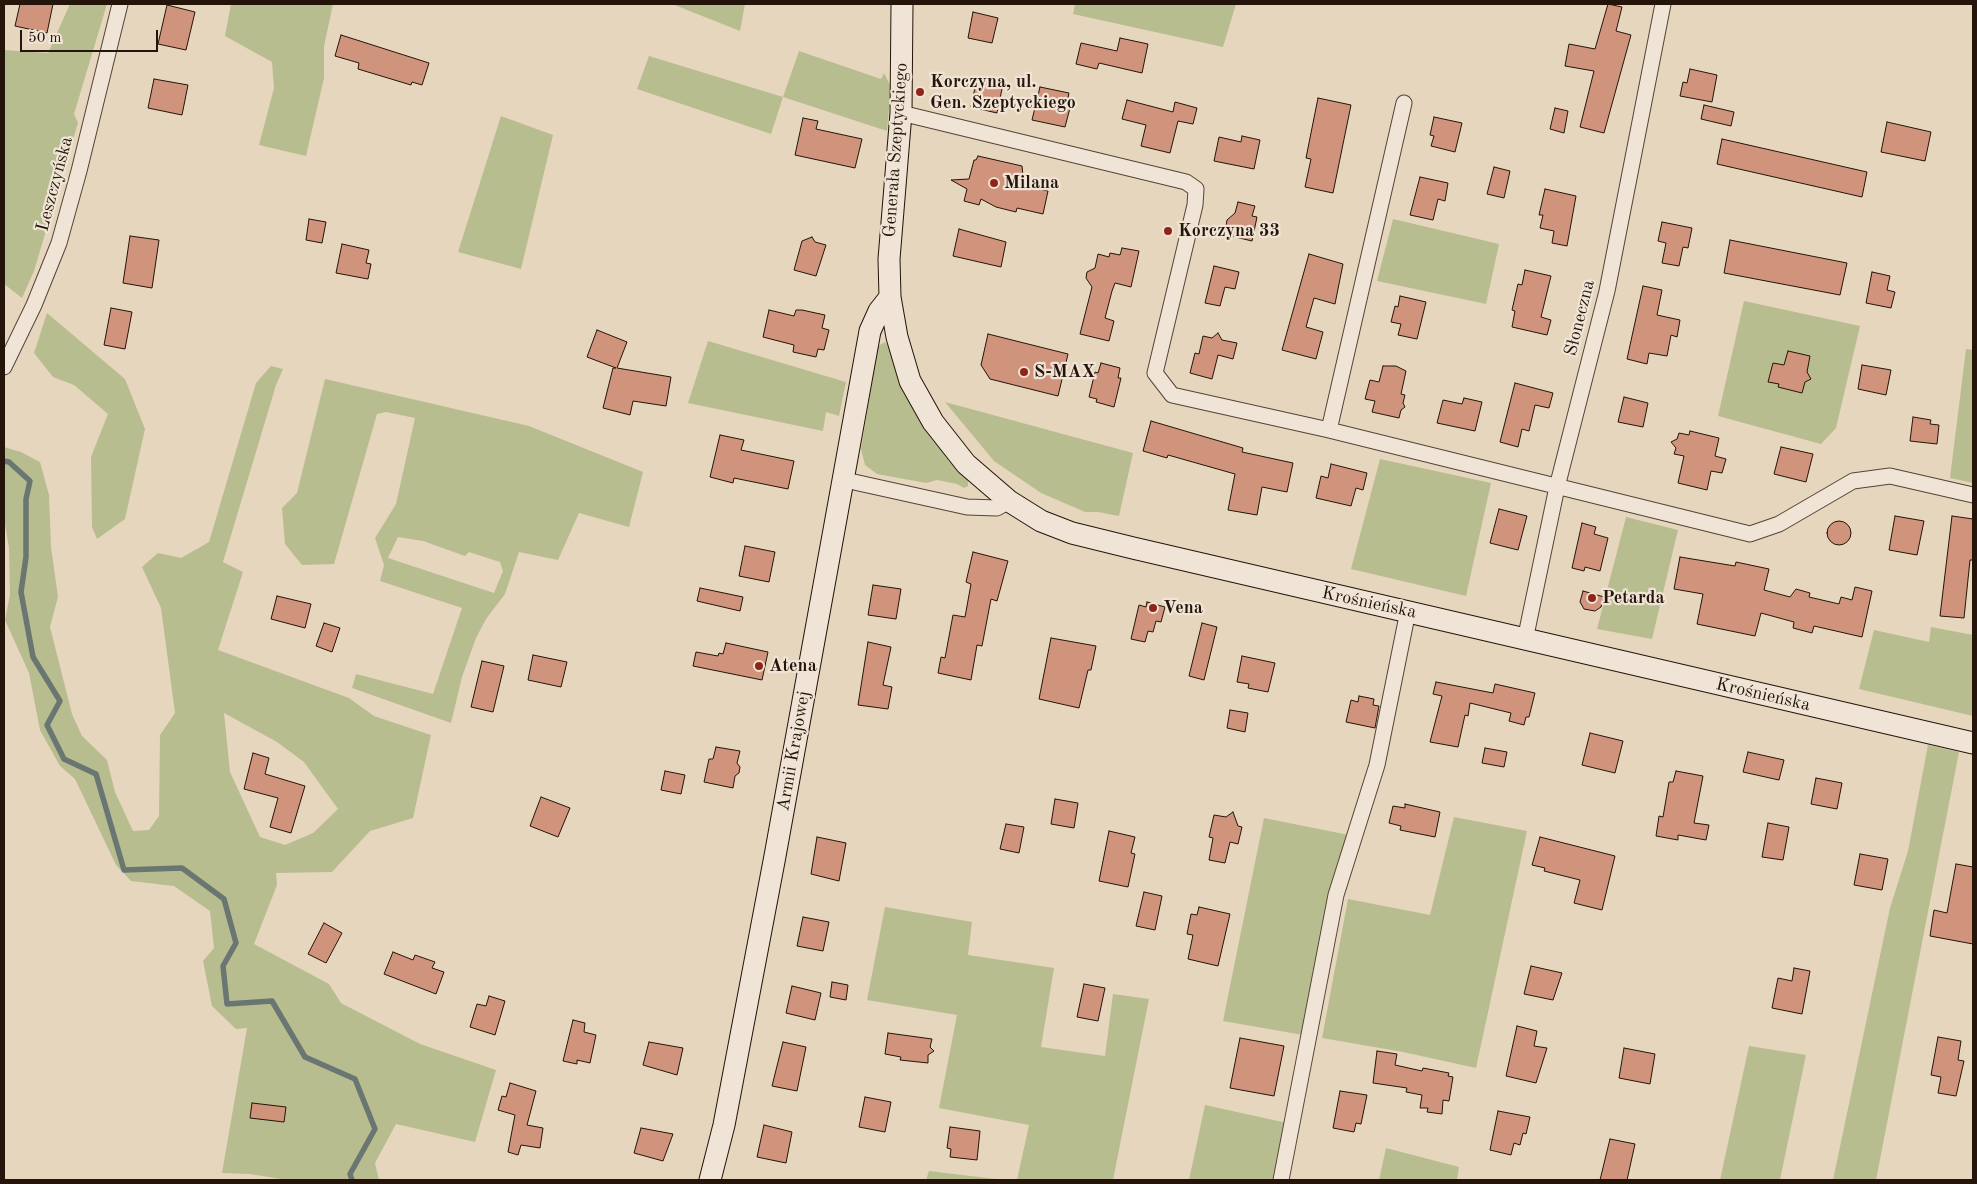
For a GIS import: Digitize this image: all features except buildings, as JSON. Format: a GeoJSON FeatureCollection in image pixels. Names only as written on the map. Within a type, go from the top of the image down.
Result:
{"type":"FeatureCollection","features":[{"type":"Feature","properties":{"kind":"main road","name":"Generała Szeptyckiego"},"geometry":{"type":"LineString","coordinates":[[890,297],[889,259],[901,114],[902,4]]}},
{"type":"Feature","properties":{"kind":"main road","name":"Armii Krajowej"},"geometry":{"type":"LineString","coordinates":[[710,1180],[724,1125],[870,331],[879,311],[890,297]]}},
{"type":"Feature","properties":{"kind":"main road","name":"Krośnieńska"},"geometry":{"type":"LineString","coordinates":[[890,297],[903,358],[921,403],[948,444],[966,464],[1009,501],[1041,520],[1072,532],[1241,575],[1408,611],[1525,640],[1973,743]]}},
{"type":"Feature","properties":{"kind":"street","name":"Leszczyńska"},"geometry":{"type":"LineString","coordinates":[[4,366],[34,306],[59,243],[79,171],[120,4]]}},
{"type":"Feature","properties":{"kind":"street","name":"Słoneczna"},"geometry":{"type":"LineString","coordinates":[[1525,640],[1557,486],[1607,291],[1663,4]]}},
{"type":"Feature","properties":{"kind":"street"},"geometry":{"type":"LineString","coordinates":[[1329,430],[1404,104]]}},
{"type":"Feature","properties":{"kind":"street"},"geometry":{"type":"LineString","coordinates":[[901,114],[1186,182],[1196,189],[1195,205],[1155,373],[1172,395],[1329,430],[1750,534],[1779,524],[1853,481],[1890,476],[1973,495]]}},
{"type":"Feature","properties":{"kind":"street"},"geometry":{"type":"LineString","coordinates":[[844,480],[967,507],[997,508],[1009,501]]}},
{"type":"Feature","properties":{"kind":"street"},"geometry":{"type":"LineString","coordinates":[[1281,1180],[1336,895],[1377,765],[1408,611]]}},
{"type":"Feature","properties":{"kind":"green space"},"geometry":{"type":"Polygon","coordinates":[[[70,4],[107,4],[74,114],[78,123],[34,271],[22,298],[4,284],[4,50],[48,53],[70,4]]]}},
{"type":"Feature","properties":{"kind":"green space"},"geometry":{"type":"Polygon","coordinates":[[[231,4],[333,4],[324,46],[324,78],[306,156],[259,145],[274,88],[272,62],[225,36],[231,4]]]}},
{"type":"Feature","properties":{"kind":"green space"},"geometry":{"type":"Polygon","coordinates":[[[672,4],[745,4],[740,31],[672,4]]]}},
{"type":"Feature","properties":{"kind":"green space"},"geometry":{"type":"Polygon","coordinates":[[[1075,4],[1236,4],[1223,47],[1073,14],[1075,4]]]}},
{"type":"Feature","properties":{"kind":"green space"},"geometry":{"type":"Polygon","coordinates":[[[799,51],[881,79],[884,73],[891,87],[887,131],[783,97],[799,51]]]}},
{"type":"Feature","properties":{"kind":"green space"},"geometry":{"type":"Polygon","coordinates":[[[649,56],[783,97],[771,134],[637,89],[649,56]]]}},
{"type":"Feature","properties":{"kind":"green space"},"geometry":{"type":"Polygon","coordinates":[[[501,116],[553,135],[521,269],[458,252],[501,116]]]}},
{"type":"Feature","properties":{"kind":"green space"},"geometry":{"type":"Polygon","coordinates":[[[1393,219],[1499,244],[1486,304],[1377,281],[1393,219]]]}},
{"type":"Feature","properties":{"kind":"green space"},"geometry":{"type":"Polygon","coordinates":[[[1744,301],[1860,326],[1836,428],[1821,444],[1718,416],[1744,301]]]}},
{"type":"Feature","properties":{"kind":"green space"},"geometry":{"type":"Polygon","coordinates":[[[47,313],[125,379],[145,429],[125,519],[97,539],[92,527],[91,457],[108,414],[74,385],[53,377],[34,353],[47,313]]]}},
{"type":"Feature","properties":{"kind":"green space"},"geometry":{"type":"Polygon","coordinates":[[[708,341],[846,382],[839,416],[826,412],[823,431],[688,403],[708,341]]]}},
{"type":"Feature","properties":{"kind":"green space"},"geometry":{"type":"Polygon","coordinates":[[[885,342],[924,425],[949,461],[968,480],[968,486],[964,488],[957,484],[937,480],[926,483],[877,474],[865,465],[861,449],[878,346],[885,342]]]}},
{"type":"Feature","properties":{"kind":"green space"},"geometry":{"type":"Polygon","coordinates":[[[1966,349],[1973,350],[1973,483],[1950,478],[1966,349]]]}},
{"type":"Feature","properties":{"kind":"green space"},"geometry":{"type":"Polygon","coordinates":[[[271,366],[283,369],[276,385],[223,562],[243,572],[218,650],[349,698],[374,716],[431,735],[413,818],[370,831],[332,872],[276,873],[277,885],[254,944],[329,984],[341,1003],[420,1044],[496,1070],[475,1142],[396,1124],[375,1163],[379,1180],[287,1180],[250,1174],[222,1173],[247,1028],[236,1029],[212,1006],[203,961],[214,948],[210,911],[174,886],[131,881],[116,865],[75,779],[60,766],[40,730],[29,673],[5,620],[10,595],[9,548],[4,518],[4,447],[21,452],[40,462],[49,495],[51,547],[58,597],[50,627],[72,714],[82,736],[107,760],[115,792],[133,831],[149,830],[159,816],[160,735],[175,713],[161,608],[142,567],[158,553],[181,558],[209,542],[256,383],[271,366]],[[224,713],[230,772],[260,837],[285,845],[313,833],[338,809],[304,762],[277,742],[224,713]]]}},
{"type":"Feature","properties":{"kind":"green space"},"geometry":{"type":"Polygon","coordinates":[[[325,379],[529,426],[643,472],[629,527],[579,513],[558,560],[519,552],[505,594],[486,619],[476,638],[462,677],[451,723],[352,688],[356,674],[433,694],[462,608],[380,581],[384,565],[375,538],[396,504],[415,418],[386,412],[377,414],[334,564],[302,565],[285,544],[282,508],[297,493],[325,379]],[[398,537],[388,558],[494,593],[503,571],[500,562],[469,552],[465,556],[423,541],[398,537]]]}},
{"type":"Feature","properties":{"kind":"green space"},"geometry":{"type":"Polygon","coordinates":[[[945,402],[1133,453],[1119,516],[1098,512],[1085,512],[1041,493],[994,461],[945,402]]]}},
{"type":"Feature","properties":{"kind":"green space"},"geometry":{"type":"Polygon","coordinates":[[[1380,459],[1491,483],[1466,596],[1351,569],[1380,459]]]}},
{"type":"Feature","properties":{"kind":"green space"},"geometry":{"type":"Polygon","coordinates":[[[1626,517],[1678,530],[1652,639],[1597,629],[1626,517]]]}},
{"type":"Feature","properties":{"kind":"green space"},"geometry":{"type":"Polygon","coordinates":[[[1931,627],[1973,635],[1973,716],[1859,689],[1874,630],[1929,642],[1931,627]]]}},
{"type":"Feature","properties":{"kind":"green space"},"geometry":{"type":"Polygon","coordinates":[[[1928,745],[1959,752],[1876,1180],[1833,1180],[1890,908],[1908,851],[1928,745]]]}},
{"type":"Feature","properties":{"kind":"green space"},"geometry":{"type":"Polygon","coordinates":[[[1454,817],[1527,831],[1476,1068],[1403,1052],[1322,1038],[1348,899],[1430,915],[1454,817]]]}},
{"type":"Feature","properties":{"kind":"green space"},"geometry":{"type":"Polygon","coordinates":[[[1264,818],[1349,835],[1303,1035],[1223,1021],[1264,818]]]}},
{"type":"Feature","properties":{"kind":"green space"},"geometry":{"type":"Polygon","coordinates":[[[885,907],[972,922],[968,955],[1054,968],[1041,1047],[1105,1056],[1113,994],[1149,999],[1113,1180],[1017,1180],[1029,1125],[939,1108],[957,1015],[867,1000],[885,907]]]}},
{"type":"Feature","properties":{"kind":"green space"},"geometry":{"type":"Polygon","coordinates":[[[1749,1046],[1806,1055],[1780,1180],[1720,1180],[1749,1046]]]}},
{"type":"Feature","properties":{"kind":"green space"},"geometry":{"type":"Polygon","coordinates":[[[1205,1105],[1287,1123],[1274,1180],[1189,1180],[1205,1105]]]}},
{"type":"Feature","properties":{"kind":"green space"},"geometry":{"type":"Polygon","coordinates":[[[1386,1148],[1459,1167],[1457,1180],[1379,1180],[1386,1148]]]}},
{"type":"Feature","properties":{"kind":"green space"},"geometry":{"type":"Polygon","coordinates":[[[929,1171],[1004,1180],[926,1180],[929,1171]]]}},
{"type":"Feature","properties":{"kind":"waterway"},"geometry":{"type":"LineString","coordinates":[[4,461],[9,462],[30,481],[26,499],[26,557],[21,592],[33,657],[60,701],[47,725],[64,759],[96,774],[124,870],[182,868],[224,899],[236,943],[223,966],[227,1004],[272,1001],[305,1057],[355,1079],[375,1129],[350,1174],[352,1180]]}},
{"type":"Feature","properties":{"kind":"place","name":"Korczyna, ul. Gen. Szeptyckiego"},"geometry":{"type":"Point","coordinates":[920,92]}},
{"type":"Feature","properties":{"kind":"place","name":"Milana"},"geometry":{"type":"Point","coordinates":[994,183]}},
{"type":"Feature","properties":{"kind":"place","name":"Korczyna 33"},"geometry":{"type":"Point","coordinates":[1168,231]}},
{"type":"Feature","properties":{"kind":"place","name":"S-MAX"},"geometry":{"type":"Point","coordinates":[1024,372]}},
{"type":"Feature","properties":{"kind":"place","name":"Petarda"},"geometry":{"type":"Point","coordinates":[1592,598]}},
{"type":"Feature","properties":{"kind":"place","name":"Vena"},"geometry":{"type":"Point","coordinates":[1153,608]}},
{"type":"Feature","properties":{"kind":"place","name":"Atena"},"geometry":{"type":"Point","coordinates":[759,666]}}]}
